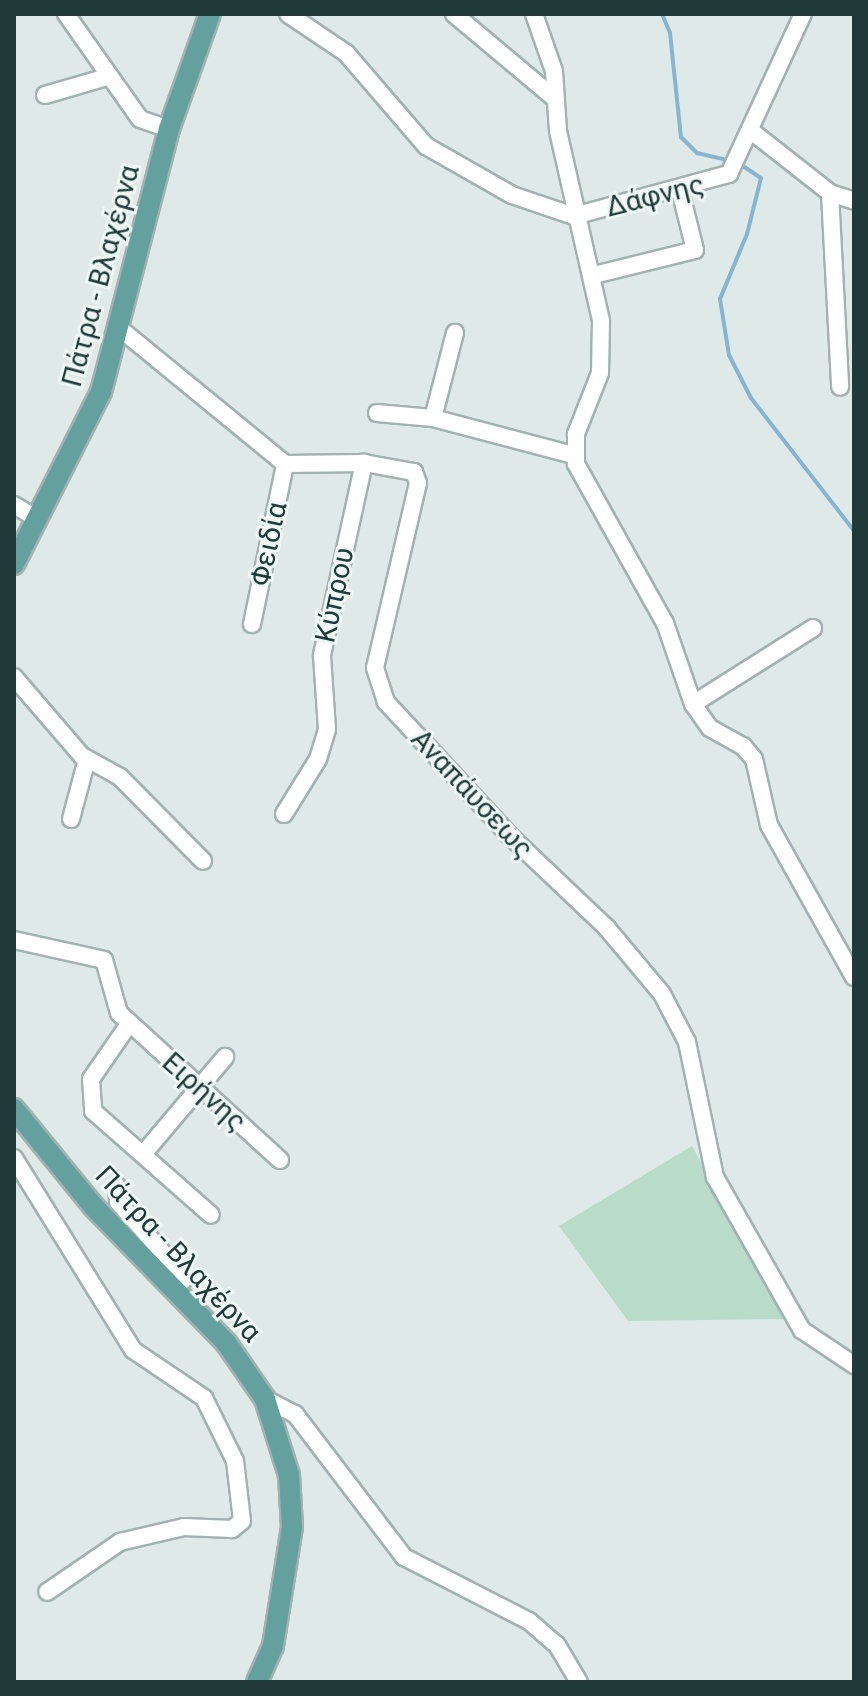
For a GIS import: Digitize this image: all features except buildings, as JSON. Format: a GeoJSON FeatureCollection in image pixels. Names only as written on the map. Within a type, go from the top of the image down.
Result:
{"type":"FeatureCollection","features":[{"type":"Feature","properties":{"kind":"main road","name":"Πάτρα - Βλαχέρνα"},"geometry":{"type":"LineString","coordinates":[[14,564],[101,392],[169,129],[210,14]]}},
{"type":"Feature","properties":{"kind":"main road","name":"Πάτρα - Βλαχέρνα"},"geometry":{"type":"LineString","coordinates":[[14,1109],[55,1163],[227,1344],[265,1399],[289,1475],[292,1527],[273,1646],[257,1682]]}},
{"type":"Feature","properties":{"kind":"street"},"geometry":{"type":"LineString","coordinates":[[66,14],[107,77],[140,119],[169,129]]}},
{"type":"Feature","properties":{"kind":"street"},"geometry":{"type":"LineString","coordinates":[[288,14],[346,53],[437,153],[512,195],[580,215]]}},
{"type":"Feature","properties":{"kind":"street"},"geometry":{"type":"LineString","coordinates":[[454,14],[553,97]]}},
{"type":"Feature","properties":{"kind":"street"},"geometry":{"type":"LineString","coordinates":[[534,14],[554,71],[553,97],[594,275],[600,373],[573,455]]}},
{"type":"Feature","properties":{"kind":"street","name":"Δάφνης"},"geometry":{"type":"LineString","coordinates":[[580,215],[719,179],[737,160],[803,14]]}},
{"type":"Feature","properties":{"kind":"street"},"geometry":{"type":"LineString","coordinates":[[45,95],[107,77]]}},
{"type":"Feature","properties":{"kind":"street"},"geometry":{"type":"LineString","coordinates":[[750,130],[830,193],[854,201]]}},
{"type":"Feature","properties":{"kind":"street"},"geometry":{"type":"LineString","coordinates":[[594,275],[695,250],[680,190]]}},
{"type":"Feature","properties":{"kind":"street"},"geometry":{"type":"LineString","coordinates":[[830,193],[840,387]]}},
{"type":"Feature","properties":{"kind":"street"},"geometry":{"type":"LineString","coordinates":[[119,328],[285,464]]}},
{"type":"Feature","properties":{"kind":"street"},"geometry":{"type":"LineString","coordinates":[[433,418],[455,333]]}},
{"type":"Feature","properties":{"kind":"street"},"geometry":{"type":"LineString","coordinates":[[377,413],[433,418],[573,455],[665,623],[693,704],[710,728],[754,759],[769,825],[854,977]]}},
{"type":"Feature","properties":{"kind":"street","name":"Αναπάυσεως"},"geometry":{"type":"LineString","coordinates":[[285,464],[364,463],[406,467],[418,483],[375,668],[386,702],[509,835],[606,927],[662,994],[687,1042],[715,1177],[802,1330],[854,1365]]}},
{"type":"Feature","properties":{"kind":"street","name":"Κύπρου"},"geometry":{"type":"LineString","coordinates":[[284,814],[318,759],[327,729],[322,655],[364,463]]}},
{"type":"Feature","properties":{"kind":"street","name":"Φειδία"},"geometry":{"type":"LineString","coordinates":[[252,624],[285,464]]}},
{"type":"Feature","properties":{"kind":"street"},"geometry":{"type":"LineString","coordinates":[[14,505],[36,518]]}},
{"type":"Feature","properties":{"kind":"street"},"geometry":{"type":"LineString","coordinates":[[693,704],[813,628]]}},
{"type":"Feature","properties":{"kind":"street"},"geometry":{"type":"LineString","coordinates":[[14,677],[87,759],[120,777],[203,861]]}},
{"type":"Feature","properties":{"kind":"street"},"geometry":{"type":"LineString","coordinates":[[71,819],[87,759]]}},
{"type":"Feature","properties":{"kind":"street","name":"Ειρήνης"},"geometry":{"type":"LineString","coordinates":[[14,940],[104,960],[114,1002],[129,1024],[280,1160]]}},
{"type":"Feature","properties":{"kind":"street"},"geometry":{"type":"LineString","coordinates":[[129,1024],[91,1079],[89,1097],[93,1111],[211,1215]]}},
{"type":"Feature","properties":{"kind":"street"},"geometry":{"type":"LineString","coordinates":[[144,1153],[225,1057]]}},
{"type":"Feature","properties":{"kind":"street"},"geometry":{"type":"LineString","coordinates":[[14,1158],[133,1350],[204,1398],[235,1461],[242,1521],[232,1529],[184,1527],[120,1542],[47,1592]]}},
{"type":"Feature","properties":{"kind":"street"},"geometry":{"type":"LineString","coordinates":[[117,1186],[126,1214],[185,1278],[175,1289]]}},
{"type":"Feature","properties":{"kind":"street"},"geometry":{"type":"LineString","coordinates":[[265,1399],[295,1414],[404,1557],[529,1621],[557,1645],[579,1682]]}},
{"type":"Feature","properties":{"kind":"green space"},"geometry":{"type":"Polygon","coordinates":[[[692,1146],[789,1319],[628,1321],[559,1226],[692,1146]]]}},
{"type":"Feature","properties":{"kind":"waterway"},"geometry":{"type":"LineString","coordinates":[[662,14],[670,33],[681,137],[697,153],[731,161]]}},
{"type":"Feature","properties":{"kind":"waterway"},"geometry":{"type":"LineString","coordinates":[[740,164],[761,178],[747,234],[720,299],[729,355],[751,398],[854,531]]}}]}
